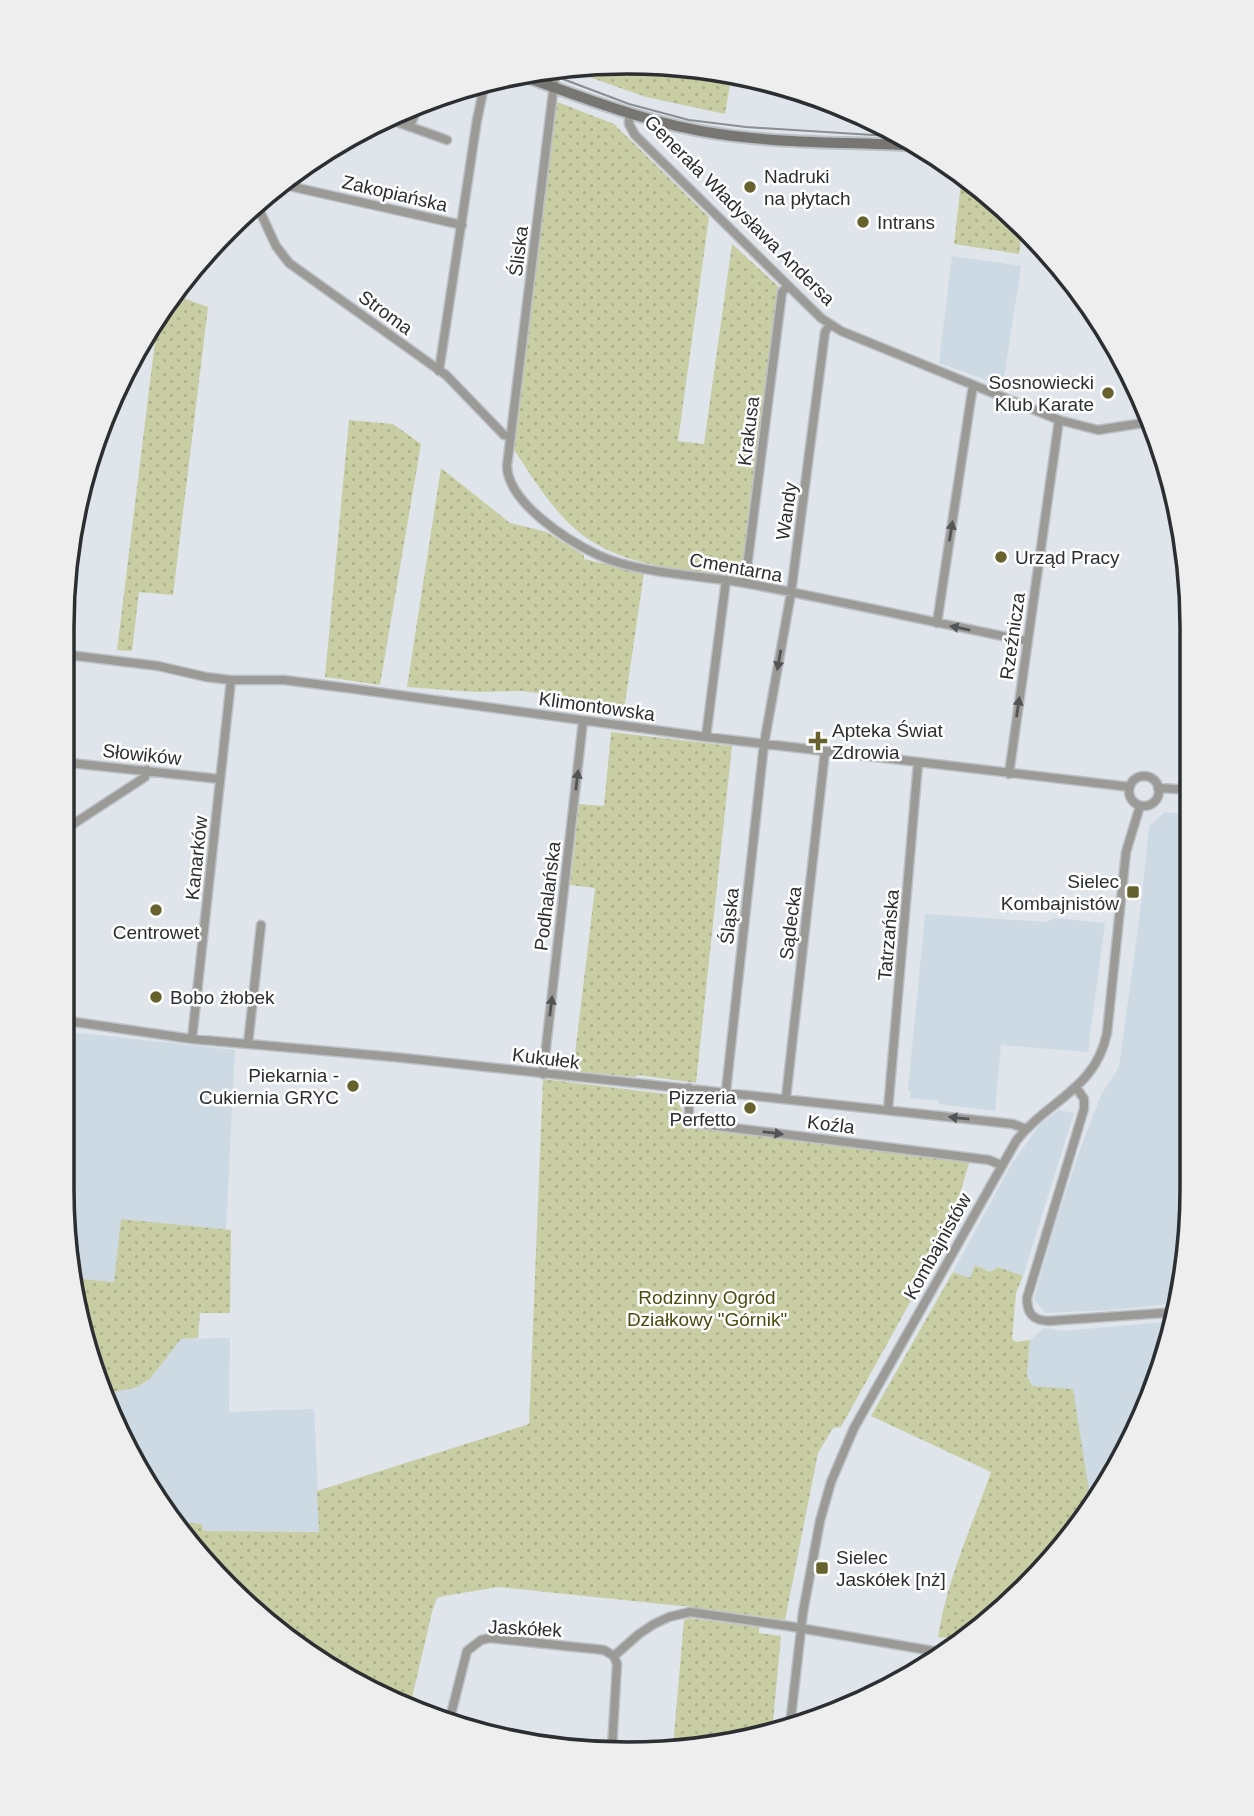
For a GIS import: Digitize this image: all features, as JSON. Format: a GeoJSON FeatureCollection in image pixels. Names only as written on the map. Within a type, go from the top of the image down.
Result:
{"type":"FeatureCollection","features":[{"type":"Feature","properties":{"kind":"main road","name":"Generała Władysława Andersa"},"geometry":{"type":"LineString","coordinates":[[537,81],[629,114],[720,134],[897,145]]}},
{"type":"Feature","properties":{"kind":"street","name":"Śliska"},"geometry":{"type":"LineString","coordinates":[[511,437],[554,78]]}},
{"type":"Feature","properties":{"kind":"street","name":"Zakopiańska"},"geometry":{"type":"LineString","coordinates":[[439,370],[483,92]]}},
{"type":"Feature","properties":{"kind":"street","name":"Generała Władysława Andersa"},"geometry":{"type":"LineString","coordinates":[[629,114],[629,124],[635,135],[830,324],[877,347],[1059,420],[1098,430],[1141,423]]}},
{"type":"Feature","properties":{"kind":"street"},"geometry":{"type":"LineString","coordinates":[[410,127],[414,117]]}},
{"type":"Feature","properties":{"kind":"street"},"geometry":{"type":"LineString","coordinates":[[399,123],[447,141]]}},
{"type":"Feature","properties":{"kind":"street","name":"Zakopiańska"},"geometry":{"type":"LineString","coordinates":[[292,187],[462,225]]}},
{"type":"Feature","properties":{"kind":"street","name":"Stroma"},"geometry":{"type":"LineString","coordinates":[[260,213],[276,246],[289,263],[439,370],[504,435],[511,437]]}},
{"type":"Feature","properties":{"kind":"street","name":"Krakusa"},"geometry":{"type":"LineString","coordinates":[[745,583],[782,292],[788,286]]}},
{"type":"Feature","properties":{"kind":"street","name":"Wandy"},"geometry":{"type":"LineString","coordinates":[[764,744],[790,593],[825,332],[830,324]]}},
{"type":"Feature","properties":{"kind":"street"},"geometry":{"type":"LineString","coordinates":[[937,623],[973,385]]}},
{"type":"Feature","properties":{"kind":"street","name":"Rzeźnicza"},"geometry":{"type":"LineString","coordinates":[[1009,774],[1059,420]]}},
{"type":"Feature","properties":{"kind":"street","name":"Cmentarna"},"geometry":{"type":"LineString","coordinates":[[511,437],[507,466],[510,483],[546,522],[600,556],[629,565],[745,583],[1027,641]]}},
{"type":"Feature","properties":{"kind":"street"},"geometry":{"type":"LineString","coordinates":[[706,737],[726,580]]}},
{"type":"Feature","properties":{"kind":"street","name":"Klimontowska"},"geometry":{"type":"LineString","coordinates":[[74,656],[156,666],[190,675],[231,680],[284,680],[706,737],[1130,788]]}},
{"type":"Feature","properties":{"kind":"street","name":"Kanarków"},"geometry":{"type":"LineString","coordinates":[[192,1039],[231,680]]}},
{"type":"Feature","properties":{"kind":"street","name":"Podhalańska"},"geometry":{"type":"LineString","coordinates":[[543,1074],[583,721]]}},
{"type":"Feature","properties":{"kind":"street","name":"Śląska"},"geometry":{"type":"LineString","coordinates":[[726,1091],[764,744]]}},
{"type":"Feature","properties":{"kind":"street","name":"Sądecka"},"geometry":{"type":"LineString","coordinates":[[786,1098],[825,751]]}},
{"type":"Feature","properties":{"kind":"street","name":"Słowików"},"geometry":{"type":"LineString","coordinates":[[74,763],[220,779]]}},
{"type":"Feature","properties":{"kind":"street","name":"Tatrzańska"},"geometry":{"type":"LineString","coordinates":[[888,1110],[918,764]]}},
{"type":"Feature","properties":{"kind":"street"},"geometry":{"type":"LineString","coordinates":[[74,824],[145,777],[147,770]]}},
{"type":"Feature","properties":{"kind":"street"},"geometry":{"type":"LineString","coordinates":[[1138,778],[1154,780],[1158,788],[1158,796],[1147,806],[1140,806],[1131,799],[1130,788],[1138,778]]}},
{"type":"Feature","properties":{"kind":"street"},"geometry":{"type":"LineString","coordinates":[[1158,788],[1180,789]]}},
{"type":"Feature","properties":{"kind":"street","name":"Kombajnistów"},"geometry":{"type":"LineString","coordinates":[[791,1717],[800,1628],[820,1521],[831,1482],[854,1427],[1001,1165],[1026,1129],[1076,1087],[1097,1064],[1104,1045],[1126,852],[1140,806]]}},
{"type":"Feature","properties":{"kind":"street"},"geometry":{"type":"LineString","coordinates":[[248,1044],[261,925]]}},
{"type":"Feature","properties":{"kind":"street","name":"Kukułek"},"geometry":{"type":"LineString","coordinates":[[74,1022],[192,1039],[726,1091],[1013,1124],[1026,1129]]}},
{"type":"Feature","properties":{"kind":"street"},"geometry":{"type":"LineString","coordinates":[[1076,1087],[1084,1099],[1084,1109],[1027,1298],[1028,1311],[1035,1318],[1048,1321],[1166,1313]]}},
{"type":"Feature","properties":{"kind":"street","name":"Koźla"},"geometry":{"type":"LineString","coordinates":[[689,1088],[689,1118],[694,1123],[989,1160],[1001,1165]]}},
{"type":"Feature","properties":{"kind":"street"},"geometry":{"type":"LineString","coordinates":[[612,1742],[617,1664],[614,1656],[654,1624],[685,1613],[800,1628],[932,1651]]}},
{"type":"Feature","properties":{"kind":"street","name":"Jaskółek"},"geometry":{"type":"LineString","coordinates":[[451,1714],[467,1651],[481,1640],[490,1638],[604,1650],[614,1656]]}},
{"type":"Feature","properties":{"kind":"shaded area"},"geometry":{"type":"Polygon","coordinates":[[[952,256],[1021,266],[1003,386],[939,363],[952,256]]]}},
{"type":"Feature","properties":{"kind":"shaded area"},"geometry":{"type":"Polygon","coordinates":[[[1165,812],[1180,814],[1180,1189],[1176,1261],[1170,1297],[1168,1304],[1045,1313],[1034,1299],[1052,1235],[1101,1095],[1119,1067],[1149,826],[1165,812]]]}},
{"type":"Feature","properties":{"kind":"shaded area"},"geometry":{"type":"Polygon","coordinates":[[[925,914],[1046,922],[1054,918],[1105,923],[1088,1052],[1001,1045],[995,1111],[910,1098],[911,1091],[908,1090],[925,914]]]}},
{"type":"Feature","properties":{"kind":"shaded area"},"geometry":{"type":"Polygon","coordinates":[[[74,1032],[235,1050],[226,1230],[122,1219],[114,1282],[81,1279],[78,1261],[74,1189],[74,1032]]]}},
{"type":"Feature","properties":{"kind":"shaded area"},"geometry":{"type":"Polygon","coordinates":[[[1059,1110],[1074,1113],[1023,1276],[998,1268],[970,1278],[953,1272],[1011,1165],[1040,1124],[1059,1110]]]}},
{"type":"Feature","properties":{"kind":"shaded area"},"geometry":{"type":"Polygon","coordinates":[[[1164,1322],[1138,1401],[1106,1466],[1087,1497],[1043,1554],[1018,1580],[992,1605],[949,1639],[942,1632],[1027,1376],[1030,1340],[1044,1328],[1063,1331],[1164,1322]]]}},
{"type":"Feature","properties":{"kind":"shaded area"},"geometry":{"type":"Polygon","coordinates":[[[230,1338],[229,1412],[314,1409],[320,1532],[202,1531],[202,1524],[185,1522],[167,1497],[131,1434],[113,1392],[135,1388],[150,1379],[181,1339],[230,1338]]]}},
{"type":"Feature","properties":{"kind":"green space"},"geometry":{"type":"Polygon","coordinates":[[[663,75],[730,83],[725,114],[646,97],[585,76],[663,75]]]}},
{"type":"Feature","properties":{"kind":"green space"},"geometry":{"type":"Polygon","coordinates":[[[555,101],[614,124],[709,217],[678,441],[704,444],[732,244],[779,287],[741,578],[658,566],[617,554],[598,545],[562,516],[544,495],[514,450],[555,101]]]}},
{"type":"Feature","properties":{"kind":"green space"},"geometry":{"type":"Polygon","coordinates":[[[961,186],[1022,240],[1019,254],[954,244],[961,186]]]}},
{"type":"Feature","properties":{"kind":"green space"},"geometry":{"type":"Polygon","coordinates":[[[182,298],[208,307],[173,595],[139,592],[132,651],[117,650],[155,338],[182,298]]]}},
{"type":"Feature","properties":{"kind":"green space"},"geometry":{"type":"Polygon","coordinates":[[[349,420],[393,424],[421,444],[380,685],[325,677],[349,420]]]}},
{"type":"Feature","properties":{"kind":"green space"},"geometry":{"type":"Polygon","coordinates":[[[441,468],[510,523],[547,532],[584,555],[584,559],[644,573],[623,717],[592,712],[593,700],[521,691],[476,692],[407,687],[441,468]]]}},
{"type":"Feature","properties":{"kind":"green space"},"geometry":{"type":"Polygon","coordinates":[[[611,732],[732,746],[696,1083],[638,1075],[635,1077],[573,1071],[595,888],[570,885],[579,804],[604,806],[611,732]]]}},
{"type":"Feature","properties":{"kind":"green space","name":"Rodzinny Ogród Działkowy \"Górnik\""},"geometry":{"type":"Polygon","coordinates":[[[543,1079],[674,1095],[682,1110],[682,1127],[970,1160],[948,1234],[841,1427],[833,1428],[818,1453],[785,1620],[691,1607],[498,1587],[444,1596],[437,1598],[432,1612],[412,1699],[350,1668],[290,1628],[236,1580],[185,1522],[202,1524],[203,1531],[319,1532],[317,1491],[529,1424],[543,1079]]]}},
{"type":"Feature","properties":{"kind":"green space"},"geometry":{"type":"Polygon","coordinates":[[[121,1219],[231,1230],[230,1313],[200,1313],[198,1338],[181,1339],[150,1379],[135,1388],[113,1392],[92,1332],[81,1279],[114,1282],[121,1219]]]}},
{"type":"Feature","properties":{"kind":"green space"},"geometry":{"type":"Polygon","coordinates":[[[975,1265],[990,1272],[998,1267],[1023,1276],[1016,1293],[1012,1339],[1016,1342],[1030,1340],[1027,1376],[1032,1386],[1073,1389],[1089,1493],[1043,1554],[992,1605],[950,1638],[938,1637],[942,1615],[991,1472],[871,1416],[953,1272],[970,1278],[975,1265]]]}},
{"type":"Feature","properties":{"kind":"green space"},"geometry":{"type":"Polygon","coordinates":[[[689,1618],[759,1627],[759,1633],[781,1636],[773,1723],[735,1732],[674,1740],[684,1620],[689,1618]]]}},
{"type":"Feature","properties":{"kind":"tram line"},"geometry":{"type":"LineString","coordinates":[[559,78],[629,104],[689,120],[746,127],[880,135]]}},
{"type":"Feature","properties":{"kind":"place","name":"Nadruki na płytach"},"geometry":{"type":"Point","coordinates":[750,187]}},
{"type":"Feature","properties":{"kind":"place","name":"Intrans"},"geometry":{"type":"Point","coordinates":[863,222]}},
{"type":"Feature","properties":{"kind":"place","name":"Sosnowiecki Klub Karate"},"geometry":{"type":"Point","coordinates":[1108,393]}},
{"type":"Feature","properties":{"kind":"place","name":"Urząd Pracy"},"geometry":{"type":"Point","coordinates":[1001,557]}},
{"type":"Feature","properties":{"kind":"place","name":"Apteka Świat Zdrowia"},"geometry":{"type":"Point","coordinates":[818,741]}},
{"type":"Feature","properties":{"kind":"place","name":"Sielec Kombajnistów"},"geometry":{"type":"Point","coordinates":[1133,892]}},
{"type":"Feature","properties":{"kind":"place","name":"Centrowet"},"geometry":{"type":"Point","coordinates":[156,910]}},
{"type":"Feature","properties":{"kind":"place","name":"Bobo żłobek"},"geometry":{"type":"Point","coordinates":[156,997]}},
{"type":"Feature","properties":{"kind":"place","name":"Piekarnia - Cukiernia GRYC"},"geometry":{"type":"Point","coordinates":[353,1086]}},
{"type":"Feature","properties":{"kind":"place","name":"Pizzeria Perfetto"},"geometry":{"type":"Point","coordinates":[750,1108]}},
{"type":"Feature","properties":{"kind":"place","name":"Sielec Jaskółek [nż]"},"geometry":{"type":"Point","coordinates":[822,1568]}}]}
